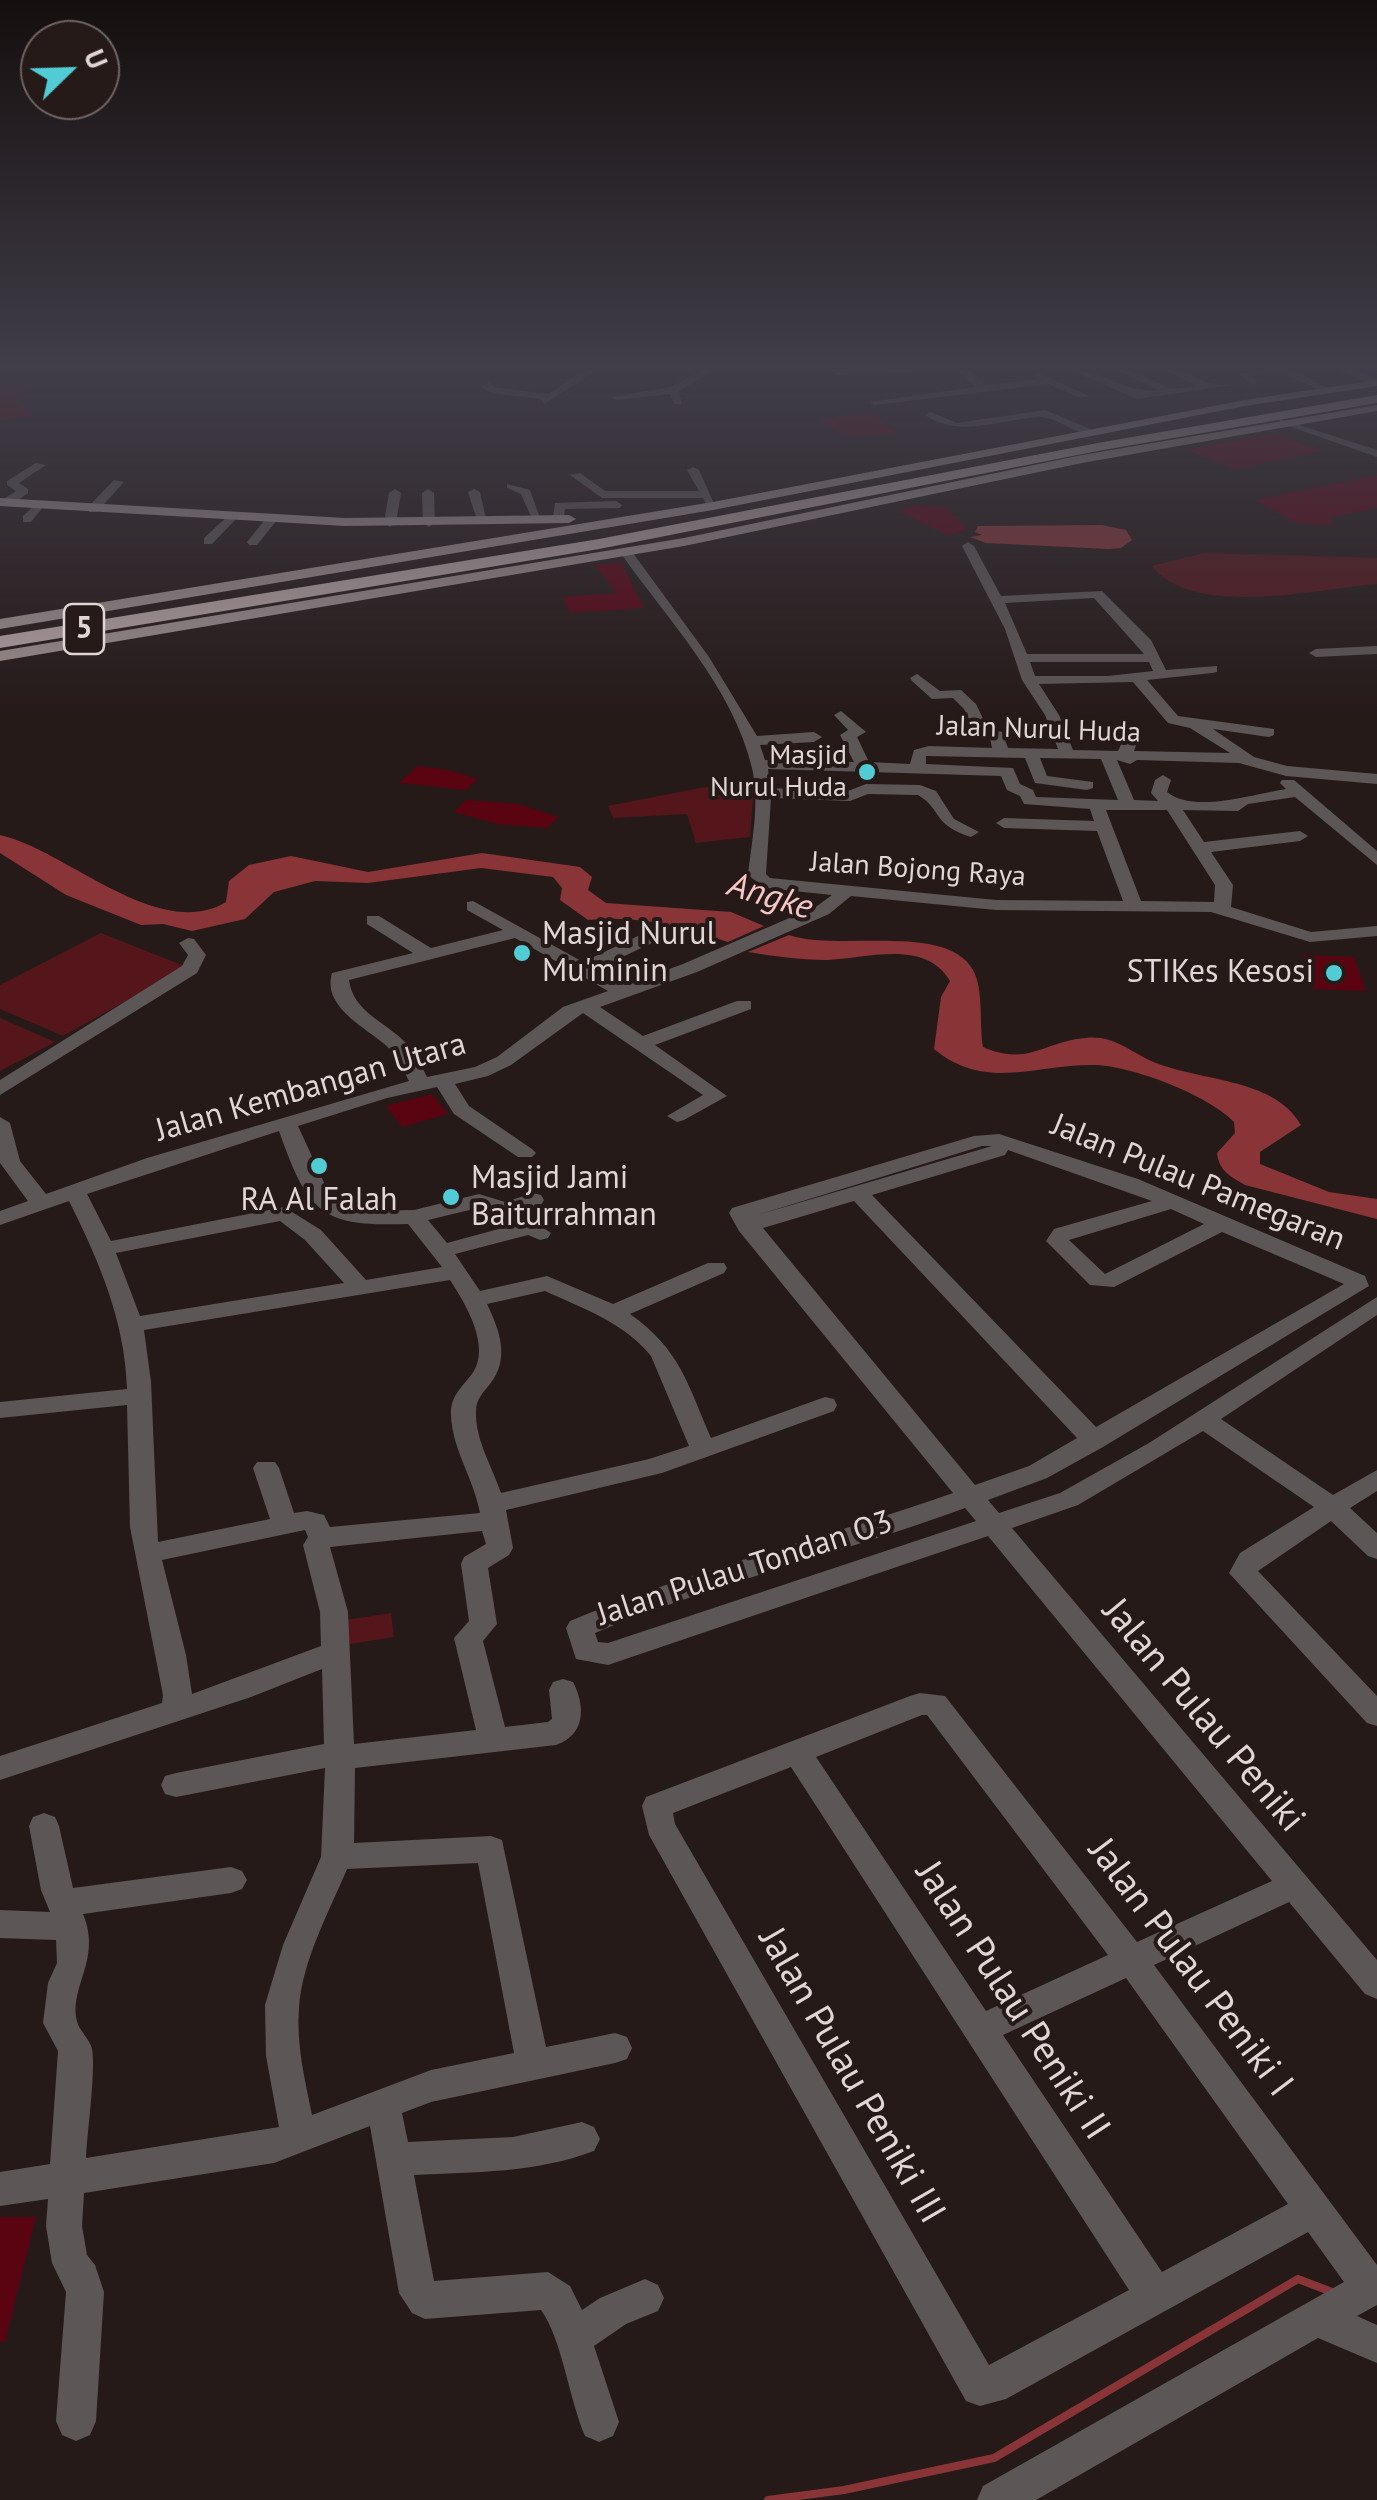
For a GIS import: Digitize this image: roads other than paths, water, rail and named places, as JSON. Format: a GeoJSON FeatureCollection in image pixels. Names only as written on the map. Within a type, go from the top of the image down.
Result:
{"type":"FeatureCollection","features":[{"type":"Feature","properties":{"kind":"highway","name":"5"},"geometry":{"type":"LineString","coordinates":[[0,633],[704,518],[865,487]]}},
{"type":"Feature","properties":{"kind":"highway","name":"5"},"geometry":{"type":"LineString","coordinates":[[0,642],[599,544],[893,487]]}},
{"type":"Feature","properties":{"kind":"main road"},"geometry":{"type":"LineString","coordinates":[[0,624],[590,526],[789,487]]}},
{"type":"Feature","properties":{"kind":"main road"},"geometry":{"type":"LineString","coordinates":[[0,656],[626,552],[955,487]]}},
{"type":"Feature","properties":{"kind":"main road"},"geometry":{"type":"LineString","coordinates":[[3,502],[93,510],[390,523],[559,518],[590,526]]}},
{"type":"Feature","properties":{"kind":"street"},"geometry":{"type":"LineString","coordinates":[[3,502],[24,491],[15,487]]}},
{"type":"Feature","properties":{"kind":"street"},"geometry":{"type":"LineString","coordinates":[[93,510],[114,487]]}},
{"type":"Feature","properties":{"kind":"street"},"geometry":{"type":"LineString","coordinates":[[513,487],[526,492],[537,518]]}},
{"type":"Feature","properties":{"kind":"street"},"geometry":{"type":"LineString","coordinates":[[592,487],[602,494]]}},
{"type":"Feature","properties":{"kind":"street"},"geometry":{"type":"LineString","coordinates":[[702,487],[710,501]]}},
{"type":"Feature","properties":{"kind":"street"},"geometry":{"type":"LineString","coordinates":[[474,492],[483,520]]}},
{"type":"Feature","properties":{"kind":"street"},"geometry":{"type":"LineString","coordinates":[[390,523],[395,493]]}},
{"type":"Feature","properties":{"kind":"street"},"geometry":{"type":"LineString","coordinates":[[428,493],[429,523]]}},
{"type":"Feature","properties":{"kind":"street"},"geometry":{"type":"LineString","coordinates":[[584,506],[582,497],[602,494],[651,494],[710,501]]}},
{"type":"Feature","properties":{"kind":"street"},"geometry":{"type":"LineString","coordinates":[[559,518],[558,506],[628,504],[651,494]]}},
{"type":"Feature","properties":{"kind":"street"},"geometry":{"type":"LineString","coordinates":[[27,518],[38,506]]}},
{"type":"Feature","properties":{"kind":"street"},"geometry":{"type":"LineString","coordinates":[[208,540],[232,516]]}},
{"type":"Feature","properties":{"kind":"street"},"geometry":{"type":"LineString","coordinates":[[252,542],[272,519]]}},
{"type":"Feature","properties":{"kind":"street"},"geometry":{"type":"LineString","coordinates":[[968,546],[996,600],[1028,680],[1052,714],[1068,756]]}},
{"type":"Feature","properties":{"kind":"street","name":"Jalan Bojong Raya"},"geometry":{"type":"LineString","coordinates":[[626,552],[718,684],[751,741],[763,792],[760,880],[775,886],[844,894],[1222,909],[1310,937],[1377,931]]}},
{"type":"Feature","properties":{"kind":"street"},"geometry":{"type":"LineString","coordinates":[[996,600],[1097,594],[1155,658],[1162,675]]}},
{"type":"Feature","properties":{"kind":"street"},"geometry":{"type":"LineString","coordinates":[[1316,653],[1377,650]]}},
{"type":"Feature","properties":{"kind":"street"},"geometry":{"type":"LineString","coordinates":[[1021,658],[1155,658]]}},
{"type":"Feature","properties":{"kind":"street"},"geometry":{"type":"LineString","coordinates":[[1028,680],[1137,677],[1212,669]]}},
{"type":"Feature","properties":{"kind":"street"},"geometry":{"type":"LineString","coordinates":[[1137,677],[1173,720],[1227,723],[1248,732],[1269,732]]}},
{"type":"Feature","properties":{"kind":"street"},"geometry":{"type":"LineString","coordinates":[[917,678],[937,696],[956,694],[964,700],[982,732],[997,736],[1001,752]]}},
{"type":"Feature","properties":{"kind":"street"},"geometry":{"type":"LineString","coordinates":[[841,715],[858,732],[848,735],[863,765]]}},
{"type":"Feature","properties":{"kind":"street"},"geometry":{"type":"LineString","coordinates":[[1195,724],[1249,759]]}},
{"type":"Feature","properties":{"kind":"street"},"geometry":{"type":"LineString","coordinates":[[751,741],[814,737]]}},
{"type":"Feature","properties":{"kind":"street"},"geometry":{"type":"LineString","coordinates":[[1130,758],[1125,749],[1132,737]]}},
{"type":"Feature","properties":{"kind":"street","name":"Jalan Nurul Huda"},"geometry":{"type":"LineString","coordinates":[[759,764],[918,766],[918,753],[924,751],[1249,759],[1273,768]]}},
{"type":"Feature","properties":{"kind":"street"},"geometry":{"type":"LineString","coordinates":[[1031,754],[1041,780],[1087,786]]}},
{"type":"Feature","properties":{"kind":"street"},"geometry":{"type":"LineString","coordinates":[[1108,758],[1128,806]]}},
{"type":"Feature","properties":{"kind":"street"},"geometry":{"type":"LineString","coordinates":[[918,766],[1006,771],[1013,787],[1027,793],[1030,801],[1176,809],[1238,806],[1244,800],[1300,792]]}},
{"type":"Feature","properties":{"kind":"street"},"geometry":{"type":"LineString","coordinates":[[1273,768],[1377,779]]}},
{"type":"Feature","properties":{"kind":"street"},"geometry":{"type":"LineString","coordinates":[[1273,768],[1369,842],[1377,860]]}},
{"type":"Feature","properties":{"kind":"street"},"geometry":{"type":"LineString","coordinates":[[1163,780],[1160,793],[1176,809],[1224,885],[1222,909]]}},
{"type":"Feature","properties":{"kind":"street"},"geometry":{"type":"LineString","coordinates":[[763,792],[850,796],[866,789],[920,790],[930,794],[948,822],[970,832]]}},
{"type":"Feature","properties":{"kind":"street"},"geometry":{"type":"LineString","coordinates":[[1096,805],[1135,908]]}},
{"type":"Feature","properties":{"kind":"street"},"geometry":{"type":"LineString","coordinates":[[1004,823],[1106,826]]}},
{"type":"Feature","properties":{"kind":"street"},"geometry":{"type":"LineString","coordinates":[[1200,848],[1300,836]]}},
{"type":"Feature","properties":{"kind":"street","name":"Jalan Kembangan Utara"},"geometry":{"type":"LineString","coordinates":[[0,1218],[155,1163],[420,1082],[472,1074],[504,1061],[557,1019],[585,1005],[824,910],[844,894]]}},
{"type":"Feature","properties":{"kind":"street"},"geometry":{"type":"LineString","coordinates":[[473,906],[622,991]]}},
{"type":"Feature","properties":{"kind":"street"},"geometry":{"type":"LineString","coordinates":[[372,920],[428,954]]}},
{"type":"Feature","properties":{"kind":"street"},"geometry":{"type":"LineString","coordinates":[[584,968],[665,930]]}},
{"type":"Feature","properties":{"kind":"street"},"geometry":{"type":"LineString","coordinates":[[420,1082],[402,1050],[364,1021],[338,980],[520,932]]}},
{"type":"Feature","properties":{"kind":"street"},"geometry":{"type":"LineString","coordinates":[[0,1090],[190,969],[197,955],[188,942]]}},
{"type":"Feature","properties":{"kind":"street"},"geometry":{"type":"LineString","coordinates":[[585,1005],[717,1096],[677,1116]]}},
{"type":"Feature","properties":{"kind":"street"},"geometry":{"type":"LineString","coordinates":[[639,1044],[744,1005]]}},
{"type":"Feature","properties":{"kind":"street"},"geometry":{"type":"LineString","coordinates":[[442,1080],[462,1110],[525,1153]]}},
{"type":"Feature","properties":{"kind":"street"},"geometry":{"type":"LineString","coordinates":[[0,1123],[10,1162],[43,1204]]}},
{"type":"Feature","properties":{"kind":"street"},"geometry":{"type":"LineString","coordinates":[[287,1125],[299,1164],[340,1213],[353,1218],[414,1216],[478,1201],[504,1208],[533,1200]]}},
{"type":"Feature","properties":{"kind":"street","name":"Jalan Pulau Pamegaran"},"geometry":{"type":"LineString","coordinates":[[1016,1146],[747,1226],[740,1216],[743,1211],[981,1140],[1016,1146],[1173,1202],[1369,1288]]}},
{"type":"Feature","properties":{"kind":"street"},"geometry":{"type":"LineString","coordinates":[[76,1193],[104,1249],[131,1326],[147,1554],[174,1677],[176,1709]]}},
{"type":"Feature","properties":{"kind":"street"},"geometry":{"type":"LineString","coordinates":[[860,1195],[1094,1440]]}},
{"type":"Feature","properties":{"kind":"street"},"geometry":{"type":"LineString","coordinates":[[1173,1202],[1062,1234],[1057,1241],[1098,1280],[1106,1282],[1222,1223]]}},
{"type":"Feature","properties":{"kind":"street"},"geometry":{"type":"LineString","coordinates":[[104,1249],[284,1214],[314,1236],[362,1289]]}},
{"type":"Feature","properties":{"kind":"street"},"geometry":{"type":"LineString","coordinates":[[414,1216],[456,1272],[472,1300],[489,1346],[490,1366],[466,1395],[464,1421],[493,1512],[500,1548],[474,1564],[483,1624],[468,1638],[493,1739]]}},
{"type":"Feature","properties":{"kind":"street","name":"Jalan Pulau Peniki"},"geometry":{"type":"LineString","coordinates":[[747,1226],[1377,1984]]}},
{"type":"Feature","properties":{"kind":"street"},"geometry":{"type":"LineString","coordinates":[[442,1251],[532,1227],[540,1233]]}},
{"type":"Feature","properties":{"kind":"street"},"geometry":{"type":"LineString","coordinates":[[613,1313],[716,1268]]}},
{"type":"Feature","properties":{"kind":"street"},"geometry":{"type":"LineString","coordinates":[[131,1326],[456,1272]]}},
{"type":"Feature","properties":{"kind":"street"},"geometry":{"type":"LineString","coordinates":[[472,1300],[547,1282],[613,1313],[650,1339],[662,1354],[704,1450]]}},
{"type":"Feature","properties":{"kind":"street","name":"Jalan Pulau Tondan O3"},"geometry":{"type":"LineString","coordinates":[[1369,1288],[1158,1449],[1068,1499],[608,1654],[586,1650],[580,1639],[580,1628],[640,1603],[864,1535],[1038,1472],[1369,1288]]}},
{"type":"Feature","properties":{"kind":"street"},"geometry":{"type":"LineString","coordinates":[[0,1410],[138,1396]]}},
{"type":"Feature","properties":{"kind":"street"},"geometry":{"type":"LineString","coordinates":[[322,1538],[493,1512],[653,1467],[824,1404]]}},
{"type":"Feature","properties":{"kind":"street"},"geometry":{"type":"LineString","coordinates":[[1200,1418],[1333,1507],[1377,1549]]}},
{"type":"Feature","properties":{"kind":"street"},"geometry":{"type":"LineString","coordinates":[[266,1468],[285,1525]]}},
{"type":"Feature","properties":{"kind":"street"},"geometry":{"type":"LineString","coordinates":[[1377,1478],[1250,1560],[1243,1573],[1377,1715]]}},
{"type":"Feature","properties":{"kind":"street"},"geometry":{"type":"LineString","coordinates":[[147,1554],[315,1522],[322,1538]]}},
{"type":"Feature","properties":{"kind":"street"},"geometry":{"type":"LineString","coordinates":[[299,2138],[284,2056],[282,2005],[300,1945],[337,1856],[337,1651],[331,1595],[316,1549],[322,1538]]}},
{"type":"Feature","properties":{"kind":"street"},"geometry":{"type":"LineString","coordinates":[[0,1768],[241,1689],[337,1651]]}},
{"type":"Feature","properties":{"kind":"street"},"geometry":{"type":"LineString","coordinates":[[176,1785],[339,1755],[564,1730],[563,1690]]}},
{"type":"Feature","properties":{"kind":"street","name":"Jalan Pulau Peniki I"},"geometry":{"type":"LineString","coordinates":[[797,1752],[920,1704],[935,1704],[1132,1960],[1313,2210],[1350,2300]]}},
{"type":"Feature","properties":{"kind":"street","name":"Jalan Pulau Peniki III"},"geometry":{"type":"LineString","coordinates":[[797,1752],[662,1802],[656,1810],[670,1844],[976,2383],[992,2385],[1156,2297]]}},
{"type":"Feature","properties":{"kind":"street","name":"Jalan Pulau Peniki II"},"geometry":{"type":"LineString","coordinates":[[797,1752],[1156,2297]]}},
{"type":"Feature","properties":{"kind":"street"},"geometry":{"type":"LineString","coordinates":[[44,1826],[68,1914],[72,1963],[60,2003],[60,2023],[76,2049],[64,2226],[70,2264],[82,2278],[86,2292],[76,2421]]}},
{"type":"Feature","properties":{"kind":"street"},"geometry":{"type":"LineString","coordinates":[[337,1856],[488,1846],[493,1852],[533,2066]]}},
{"type":"Feature","properties":{"kind":"street"},"geometry":{"type":"LineString","coordinates":[[0,1924],[231,1880]]}},
{"type":"Feature","properties":{"kind":"street"},"geometry":{"type":"LineString","coordinates":[[982,2029],[1292,1886]]}},
{"type":"Feature","properties":{"kind":"street"},"geometry":{"type":"LineString","coordinates":[[0,2188],[171,2165],[299,2138],[431,2086],[616,2048]]}},
{"type":"Feature","properties":{"kind":"street"},"geometry":{"type":"LineString","coordinates":[[383,2104],[418,2292],[425,2300],[548,2291],[559,2297],[588,2402],[599,2422]]}},
{"type":"Feature","properties":{"kind":"street"},"geometry":{"type":"LineString","coordinates":[[396,2160],[459,2154],[511,2157],[582,2140]]}},
{"type":"Feature","properties":{"kind":"street"},"geometry":{"type":"LineString","coordinates":[[1156,2297],[1313,2210]]}},
{"type":"Feature","properties":{"kind":"street"},"geometry":{"type":"LineString","coordinates":[[573,2338],[612,2312],[646,2298]]}},
{"type":"Feature","properties":{"kind":"street"},"geometry":{"type":"LineString","coordinates":[[1017,2495],[1350,2300],[1377,2344]]}},
{"type":"Feature","properties":{"kind":"waterway"},"geometry":{"type":"LineString","coordinates":[[768,2500],[844,2490],[994,2458],[1298,2279],[1332,2292]]}},
{"type":"Feature","properties":{"kind":"place","name":"Masjid Nurul Huda"},"geometry":{"type":"Point","coordinates":[867,772]}},
{"type":"Feature","properties":{"kind":"place","name":"Masjid Nurul Mu'minin"},"geometry":{"type":"Point","coordinates":[522,953]}},
{"type":"Feature","properties":{"kind":"place","name":"STIKes Kesosi"},"geometry":{"type":"Point","coordinates":[1334,973]}},
{"type":"Feature","properties":{"kind":"place","name":"RA Al Falah"},"geometry":{"type":"Point","coordinates":[319,1166]}},
{"type":"Feature","properties":{"kind":"place","name":"Masjid Jami Baiturrahman"},"geometry":{"type":"Point","coordinates":[451,1197]}},
{"type":"Feature","properties":{"kind":"water label","name":"Angke"},"geometry":{"type":"Point","coordinates":[770,897]}}]}
